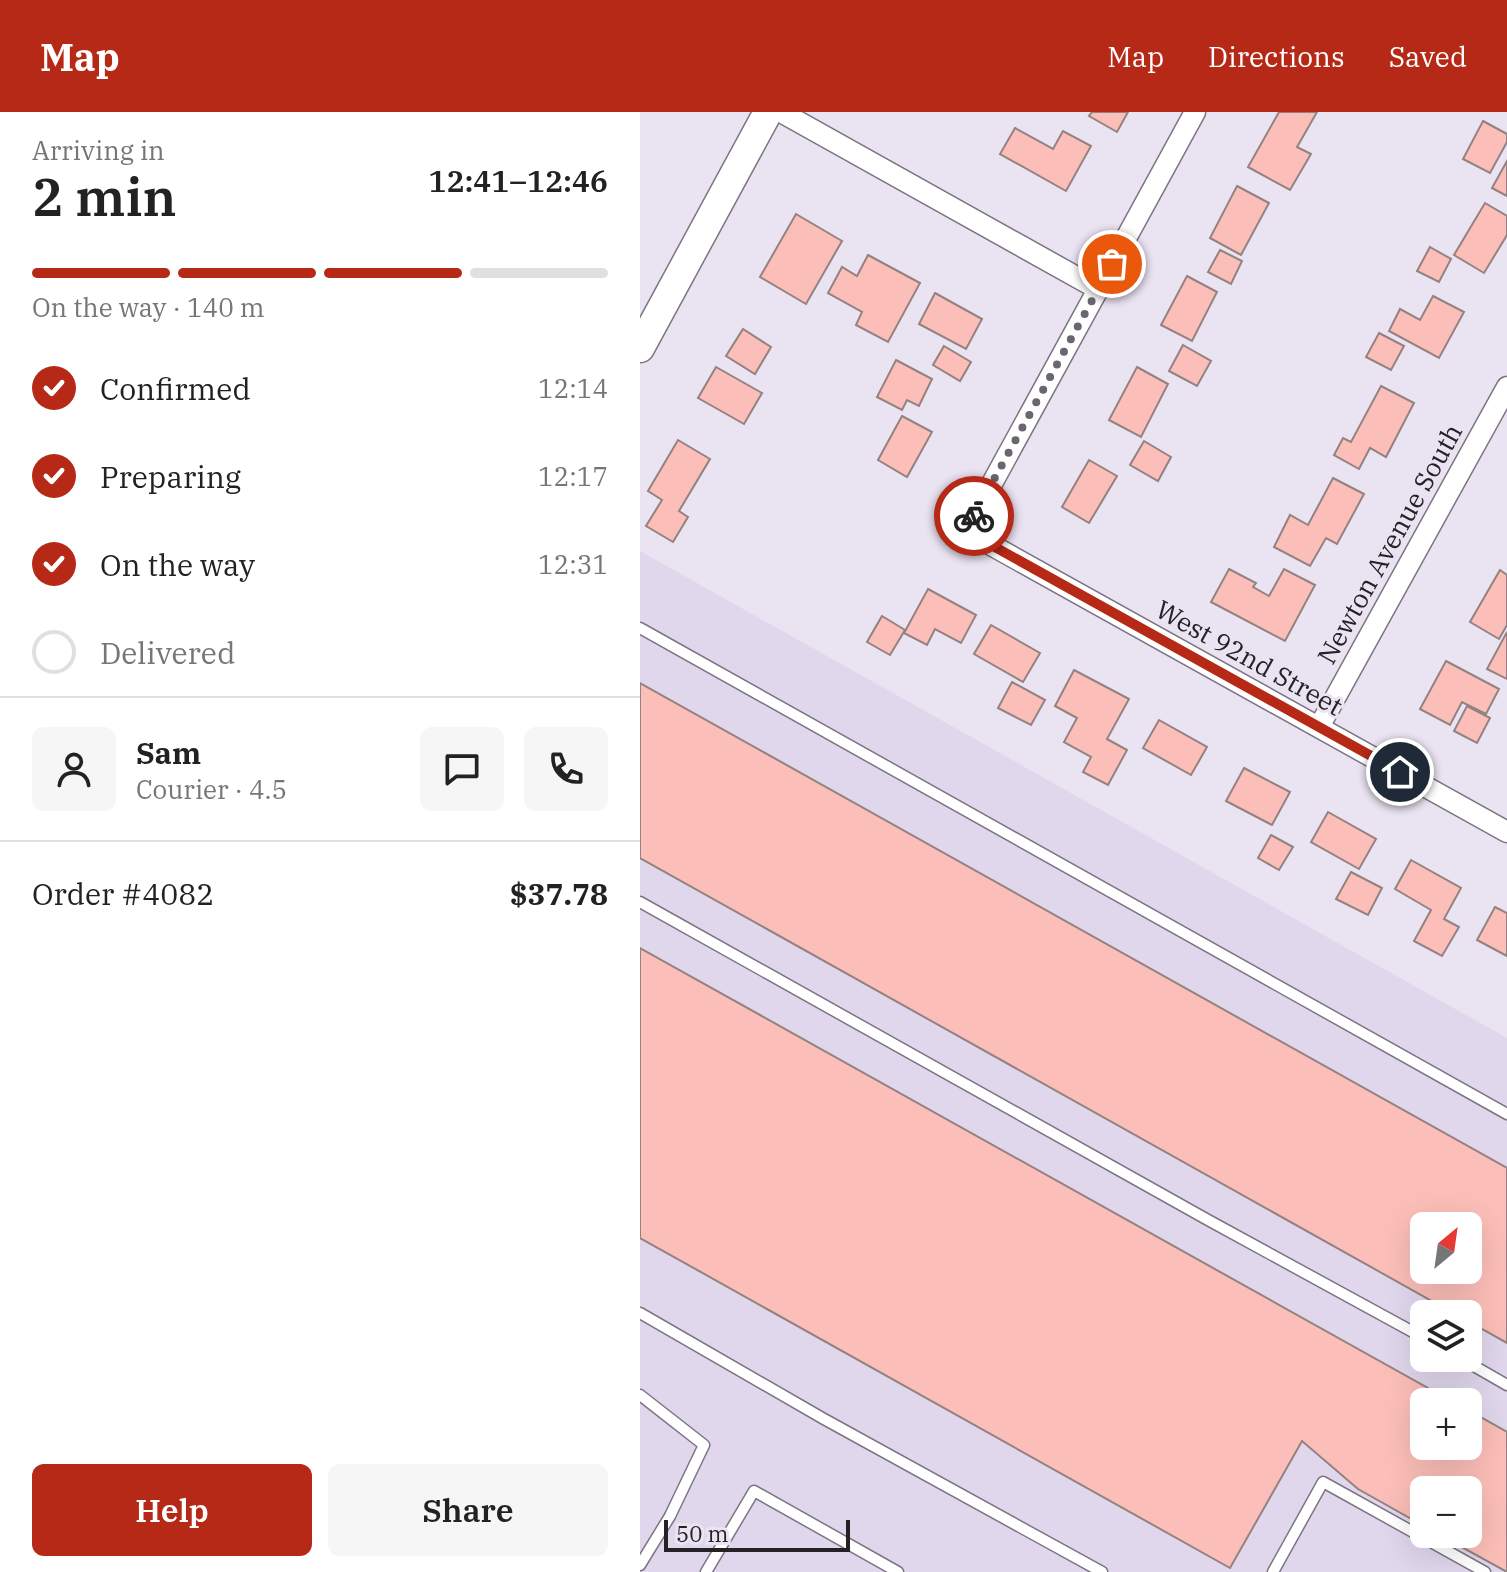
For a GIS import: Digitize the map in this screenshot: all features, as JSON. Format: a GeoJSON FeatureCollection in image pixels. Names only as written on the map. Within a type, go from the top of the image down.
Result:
{"type":"FeatureCollection","features":[{"type":"Feature","properties":{"kind":"main road"},"geometry":{"type":"LineString","coordinates":[[640,348],[768,112]]}},
{"type":"Feature","properties":{"kind":"street"},"geometry":{"type":"LineString","coordinates":[[781,112],[1098,289],[1195,112]]}},
{"type":"Feature","properties":{"kind":"street","name":"West 92nd Street"},"geometry":{"type":"LineString","coordinates":[[1098,289],[966,531],[1507,832]]}},
{"type":"Feature","properties":{"kind":"street","name":"Newton Avenue South"},"geometry":{"type":"LineString","coordinates":[[1319,727],[1507,387]]}},
{"type":"Feature","properties":{"kind":"lane"},"geometry":{"type":"LineString","coordinates":[[640,628],[1507,1114]]}},
{"type":"Feature","properties":{"kind":"lane"},"geometry":{"type":"LineString","coordinates":[[640,902],[1410,1330]]}},
{"type":"Feature","properties":{"kind":"lane"},"geometry":{"type":"LineString","coordinates":[[640,1313],[824,1419],[1102,1572]]}},
{"type":"Feature","properties":{"kind":"lane"},"geometry":{"type":"LineString","coordinates":[[1482,1371],[1507,1385]]}},
{"type":"Feature","properties":{"kind":"lane"},"geometry":{"type":"LineString","coordinates":[[640,1395],[704,1445],[670,1516],[640,1565]]}},
{"type":"Feature","properties":{"kind":"lane"},"geometry":{"type":"LineString","coordinates":[[1273,1572],[1323,1482],[1485,1572]]}},
{"type":"Feature","properties":{"kind":"lane"},"geometry":{"type":"LineString","coordinates":[[706,1572],[754,1491],[898,1572]]}},
{"type":"Feature","properties":{"kind":"shaded area"},"geometry":{"type":"Polygon","coordinates":[[[640,551],[1507,1038],[1507,1572],[640,1572],[640,551]]]}},
{"type":"Feature","properties":{"kind":"building"},"geometry":{"type":"Polygon","coordinates":[[[1092,112],[1128,112],[1117,132],[1089,116],[1092,112]]]}},
{"type":"Feature","properties":{"kind":"building"},"geometry":{"type":"Polygon","coordinates":[[[1279,112],[1317,112],[1297,147],[1311,154],[1290,190],[1248,167],[1279,112]]]}},
{"type":"Feature","properties":{"kind":"building"},"geometry":{"type":"Polygon","coordinates":[[[1483,121],[1507,134],[1507,142],[1490,173],[1463,159],[1483,121]]]}},
{"type":"Feature","properties":{"kind":"building"},"geometry":{"type":"Polygon","coordinates":[[[1015,128],[1053,149],[1063,131],[1091,146],[1066,191],[1000,154],[1015,128]]]}},
{"type":"Feature","properties":{"kind":"building"},"geometry":{"type":"Polygon","coordinates":[[[1507,161],[1507,196],[1492,188],[1507,161]]]}},
{"type":"Feature","properties":{"kind":"building"},"geometry":{"type":"Polygon","coordinates":[[[1237,186],[1269,203],[1241,255],[1210,238],[1237,186]]]}},
{"type":"Feature","properties":{"kind":"building"},"geometry":{"type":"Polygon","coordinates":[[[1485,203],[1507,216],[1507,235],[1484,273],[1454,255],[1485,203]]]}},
{"type":"Feature","properties":{"kind":"building"},"geometry":{"type":"Polygon","coordinates":[[[796,214],[842,241],[806,304],[760,277],[796,214]]]}},
{"type":"Feature","properties":{"kind":"building"},"geometry":{"type":"Polygon","coordinates":[[[1430,247],[1451,259],[1439,282],[1417,271],[1430,247]]]}},
{"type":"Feature","properties":{"kind":"building"},"geometry":{"type":"Polygon","coordinates":[[[1220,250],[1242,261],[1231,284],[1208,272],[1220,250]]]}},
{"type":"Feature","properties":{"kind":"building"},"geometry":{"type":"Polygon","coordinates":[[[868,255],[920,283],[888,342],[856,325],[862,312],[828,293],[842,267],[857,276],[868,255]]]}},
{"type":"Feature","properties":{"kind":"building"},"geometry":{"type":"Polygon","coordinates":[[[1187,276],[1217,292],[1192,341],[1161,325],[1187,276]]]}},
{"type":"Feature","properties":{"kind":"building"},"geometry":{"type":"Polygon","coordinates":[[[935,293],[982,319],[966,349],[919,324],[935,293]]]}},
{"type":"Feature","properties":{"kind":"building"},"geometry":{"type":"Polygon","coordinates":[[[1433,296],[1464,312],[1439,358],[1389,331],[1400,309],[1420,320],[1433,296]]]}},
{"type":"Feature","properties":{"kind":"building"},"geometry":{"type":"Polygon","coordinates":[[[743,329],[771,347],[755,374],[726,356],[743,329]]]}},
{"type":"Feature","properties":{"kind":"building"},"geometry":{"type":"Polygon","coordinates":[[[1379,333],[1404,346],[1391,370],[1366,357],[1379,333]]]}},
{"type":"Feature","properties":{"kind":"building"},"geometry":{"type":"Polygon","coordinates":[[[1183,345],[1211,361],[1197,386],[1169,371],[1183,345]]]}},
{"type":"Feature","properties":{"kind":"building"},"geometry":{"type":"Polygon","coordinates":[[[944,346],[971,362],[960,381],[933,365],[944,346]]]}},
{"type":"Feature","properties":{"kind":"building"},"geometry":{"type":"Polygon","coordinates":[[[896,360],[932,379],[919,406],[907,400],[902,410],[877,397],[896,360]]]}},
{"type":"Feature","properties":{"kind":"building"},"geometry":{"type":"Polygon","coordinates":[[[716,367],[762,393],[744,424],[698,398],[716,367]]]}},
{"type":"Feature","properties":{"kind":"building"},"geometry":{"type":"Polygon","coordinates":[[[1137,367],[1168,384],[1141,437],[1109,420],[1137,367]]]}},
{"type":"Feature","properties":{"kind":"building"},"geometry":{"type":"Polygon","coordinates":[[[1381,386],[1414,403],[1386,457],[1370,448],[1359,469],[1334,455],[1343,438],[1351,442],[1381,386]]]}},
{"type":"Feature","properties":{"kind":"building"},"geometry":{"type":"Polygon","coordinates":[[[902,416],[932,432],[907,477],[878,460],[902,416]]]}},
{"type":"Feature","properties":{"kind":"building"},"geometry":{"type":"Polygon","coordinates":[[[678,440],[710,459],[679,511],[688,517],[673,542],[646,526],[662,500],[648,491],[678,440]]]}},
{"type":"Feature","properties":{"kind":"building"},"geometry":{"type":"Polygon","coordinates":[[[1144,441],[1171,457],[1158,481],[1130,465],[1144,441]]]}},
{"type":"Feature","properties":{"kind":"building"},"geometry":{"type":"Polygon","coordinates":[[[1089,460],[1117,476],[1089,523],[1062,507],[1089,460]]]}},
{"type":"Feature","properties":{"kind":"building"},"geometry":{"type":"Polygon","coordinates":[[[1333,478],[1364,494],[1337,544],[1326,538],[1310,566],[1274,547],[1290,515],[1308,525],[1333,478]]]}},
{"type":"Feature","properties":{"kind":"building"},"geometry":{"type":"Polygon","coordinates":[[[1229,569],[1256,583],[1253,587],[1269,596],[1284,569],[1315,585],[1285,641],[1211,602],[1229,569]]]}},
{"type":"Feature","properties":{"kind":"building"},"geometry":{"type":"Polygon","coordinates":[[[1500,570],[1507,575],[1507,625],[1499,639],[1470,622],[1500,570]]]}},
{"type":"Feature","properties":{"kind":"building"},"geometry":{"type":"Polygon","coordinates":[[[928,589],[976,615],[961,643],[935,629],[927,645],[904,633],[928,589]]]}},
{"type":"Feature","properties":{"kind":"building"},"geometry":{"type":"Polygon","coordinates":[[[882,616],[905,630],[890,655],[867,642],[882,616]]]}},
{"type":"Feature","properties":{"kind":"building"},"geometry":{"type":"Polygon","coordinates":[[[991,625],[1040,653],[1023,682],[974,654],[991,625]]]}},
{"type":"Feature","properties":{"kind":"building"},"geometry":{"type":"Polygon","coordinates":[[[1507,632],[1507,679],[1487,669],[1507,632]]]}},
{"type":"Feature","properties":{"kind":"building"},"geometry":{"type":"Polygon","coordinates":[[[1446,661],[1499,689],[1486,714],[1462,702],[1450,725],[1420,709],[1446,661]]]}},
{"type":"Feature","properties":{"kind":"building"},"geometry":{"type":"Polygon","coordinates":[[[1074,670],[1129,699],[1107,739],[1127,750],[1108,785],[1083,772],[1091,757],[1064,742],[1077,718],[1055,706],[1074,670]]]}},
{"type":"Feature","properties":{"kind":"building"},"geometry":{"type":"Polygon","coordinates":[[[1012,682],[1045,700],[1031,725],[998,708],[1012,682]]]}},
{"type":"Feature","properties":{"kind":"building"},"geometry":{"type":"Polygon","coordinates":[[[640,683],[1507,1168],[1507,1343],[1482,1329],[1482,1300],[1430,1300],[640,858],[640,683]]]}},
{"type":"Feature","properties":{"kind":"building"},"geometry":{"type":"Polygon","coordinates":[[[1467,706],[1490,718],[1477,743],[1454,731],[1467,706]]]}},
{"type":"Feature","properties":{"kind":"building"},"geometry":{"type":"Polygon","coordinates":[[[1159,720],[1207,747],[1191,775],[1143,748],[1159,720]]]}},
{"type":"Feature","properties":{"kind":"building"},"geometry":{"type":"Polygon","coordinates":[[[1244,768],[1290,792],[1272,825],[1226,801],[1244,768]]]}},
{"type":"Feature","properties":{"kind":"building"},"geometry":{"type":"Polygon","coordinates":[[[1328,812],[1376,839],[1359,869],[1311,842],[1328,812]]]}},
{"type":"Feature","properties":{"kind":"building"},"geometry":{"type":"Polygon","coordinates":[[[1271,835],[1293,847],[1279,870],[1258,858],[1271,835]]]}},
{"type":"Feature","properties":{"kind":"building"},"geometry":{"type":"Polygon","coordinates":[[[1411,860],[1461,888],[1444,919],[1459,927],[1442,956],[1414,941],[1431,910],[1395,889],[1411,860]]]}},
{"type":"Feature","properties":{"kind":"building"},"geometry":{"type":"Polygon","coordinates":[[[1351,872],[1382,888],[1368,915],[1336,899],[1351,872]]]}},
{"type":"Feature","properties":{"kind":"building"},"geometry":{"type":"Polygon","coordinates":[[[1495,907],[1507,913],[1507,956],[1477,940],[1495,907]]]}},
{"type":"Feature","properties":{"kind":"building"},"geometry":{"type":"Polygon","coordinates":[[[640,948],[1428,1388],[1410,1388],[1410,1460],[1482,1460],[1482,1418],[1507,1432],[1507,1572],[1463,1548],[1482,1548],[1482,1476],[1410,1476],[1410,1518],[1358,1489],[1302,1441],[1230,1568],[640,1238],[640,948]]]}},
{"type":"Feature","properties":{"kind":"way so far"},"geometry":{"type":"LineString","coordinates":[[974,516],[1112,264]]}},
{"type":"Feature","properties":{"kind":"route"},"geometry":{"type":"LineString","coordinates":[[974,516],[966,531],[1400,772]]}}]}
